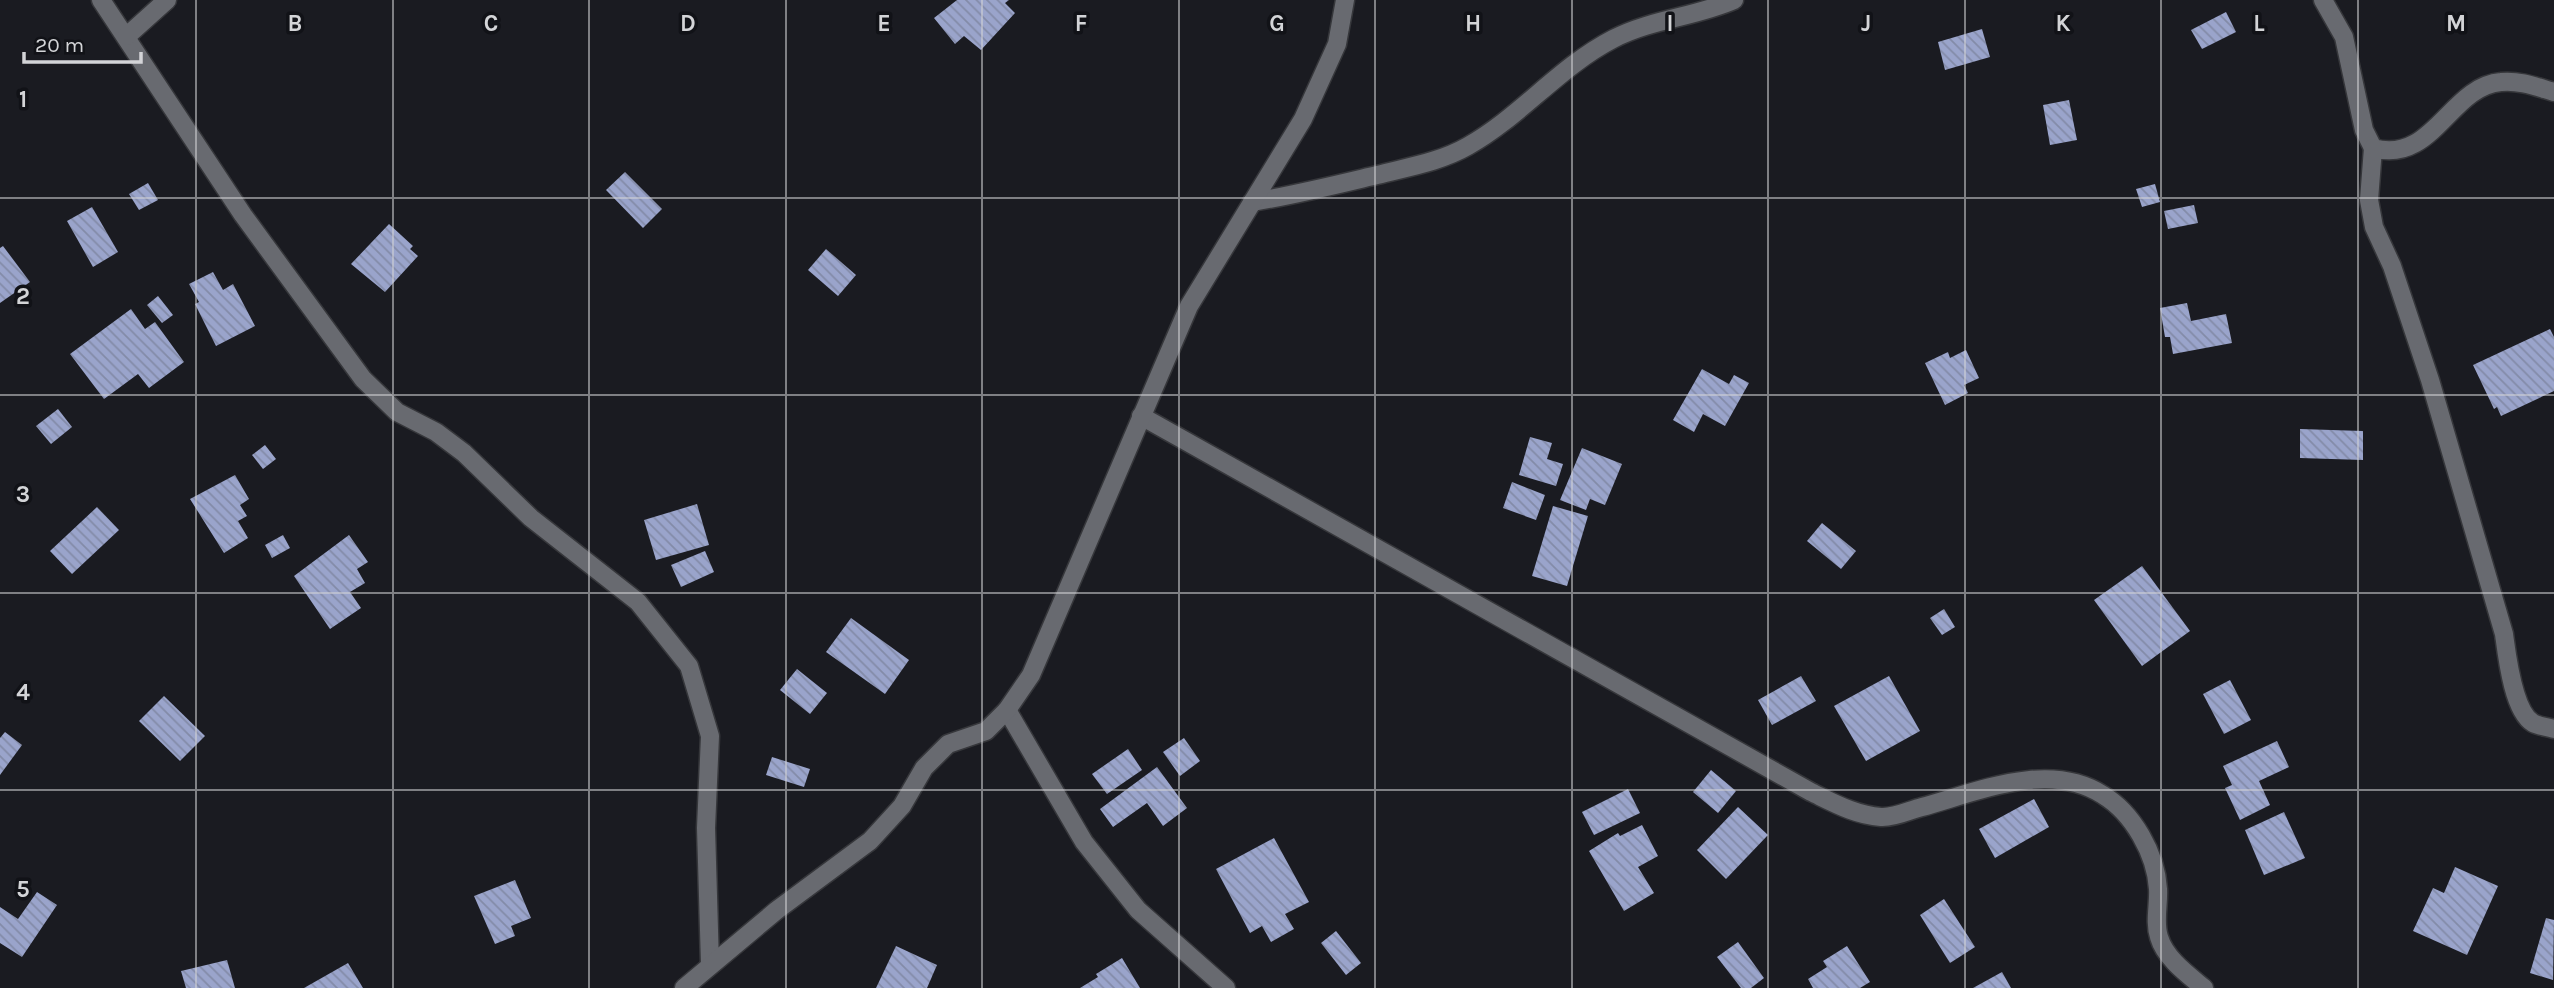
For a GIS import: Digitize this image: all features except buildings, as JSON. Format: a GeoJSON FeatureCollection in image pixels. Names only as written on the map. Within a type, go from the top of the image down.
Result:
{"type":"FeatureCollection","features":[{"type":"Feature","properties":{"kind":"street"},"geometry":{"type":"LineString","coordinates":[[101,0],[243,215],[363,379],[397,412],[436,432],[464,453],[531,519],[638,601],[689,666],[710,736],[706,828],[710,964]]}},
{"type":"Feature","properties":{"kind":"street"},"geometry":{"type":"LineString","coordinates":[[127,36],[167,0]]}},
{"type":"Feature","properties":{"kind":"street"},"geometry":{"type":"LineString","coordinates":[[684,988],[710,964],[870,841],[902,806],[924,768],[948,744],[986,731],[1007,710],[1031,675],[1058,605],[1101,517],[1189,306],[1303,119],[1337,44],[1345,0]]}},
{"type":"Feature","properties":{"kind":"street"},"geometry":{"type":"LineString","coordinates":[[1252,202],[1331,187],[1433,161],[1467,147],[1503,123],[1562,73],[1611,40],[1639,26],[1734,0]]}},
{"type":"Feature","properties":{"kind":"street"},"geometry":{"type":"LineString","coordinates":[[2323,0],[2344,37],[2358,109],[2367,141],[2373,148],[2388,153],[2404,151],[2478,91],[2499,82],[2521,82],[2554,92]]}},
{"type":"Feature","properties":{"kind":"street"},"geometry":{"type":"LineString","coordinates":[[2373,148],[2369,200],[2374,227],[2392,266],[2430,380],[2504,634],[2511,677],[2523,713],[2533,723],[2554,729]]}},
{"type":"Feature","properties":{"kind":"street"},"geometry":{"type":"LineString","coordinates":[[1141,416],[1367,540],[1799,785],[1852,812],[1884,818],[2011,783],[2037,779],[2071,783],[2103,794],[2125,815],[2154,861],[2158,888],[2158,936],[2168,953],[2204,988]]}},
{"type":"Feature","properties":{"kind":"street"},"geometry":{"type":"LineString","coordinates":[[1007,710],[1084,842],[1138,910],[1226,988]]}}]}
